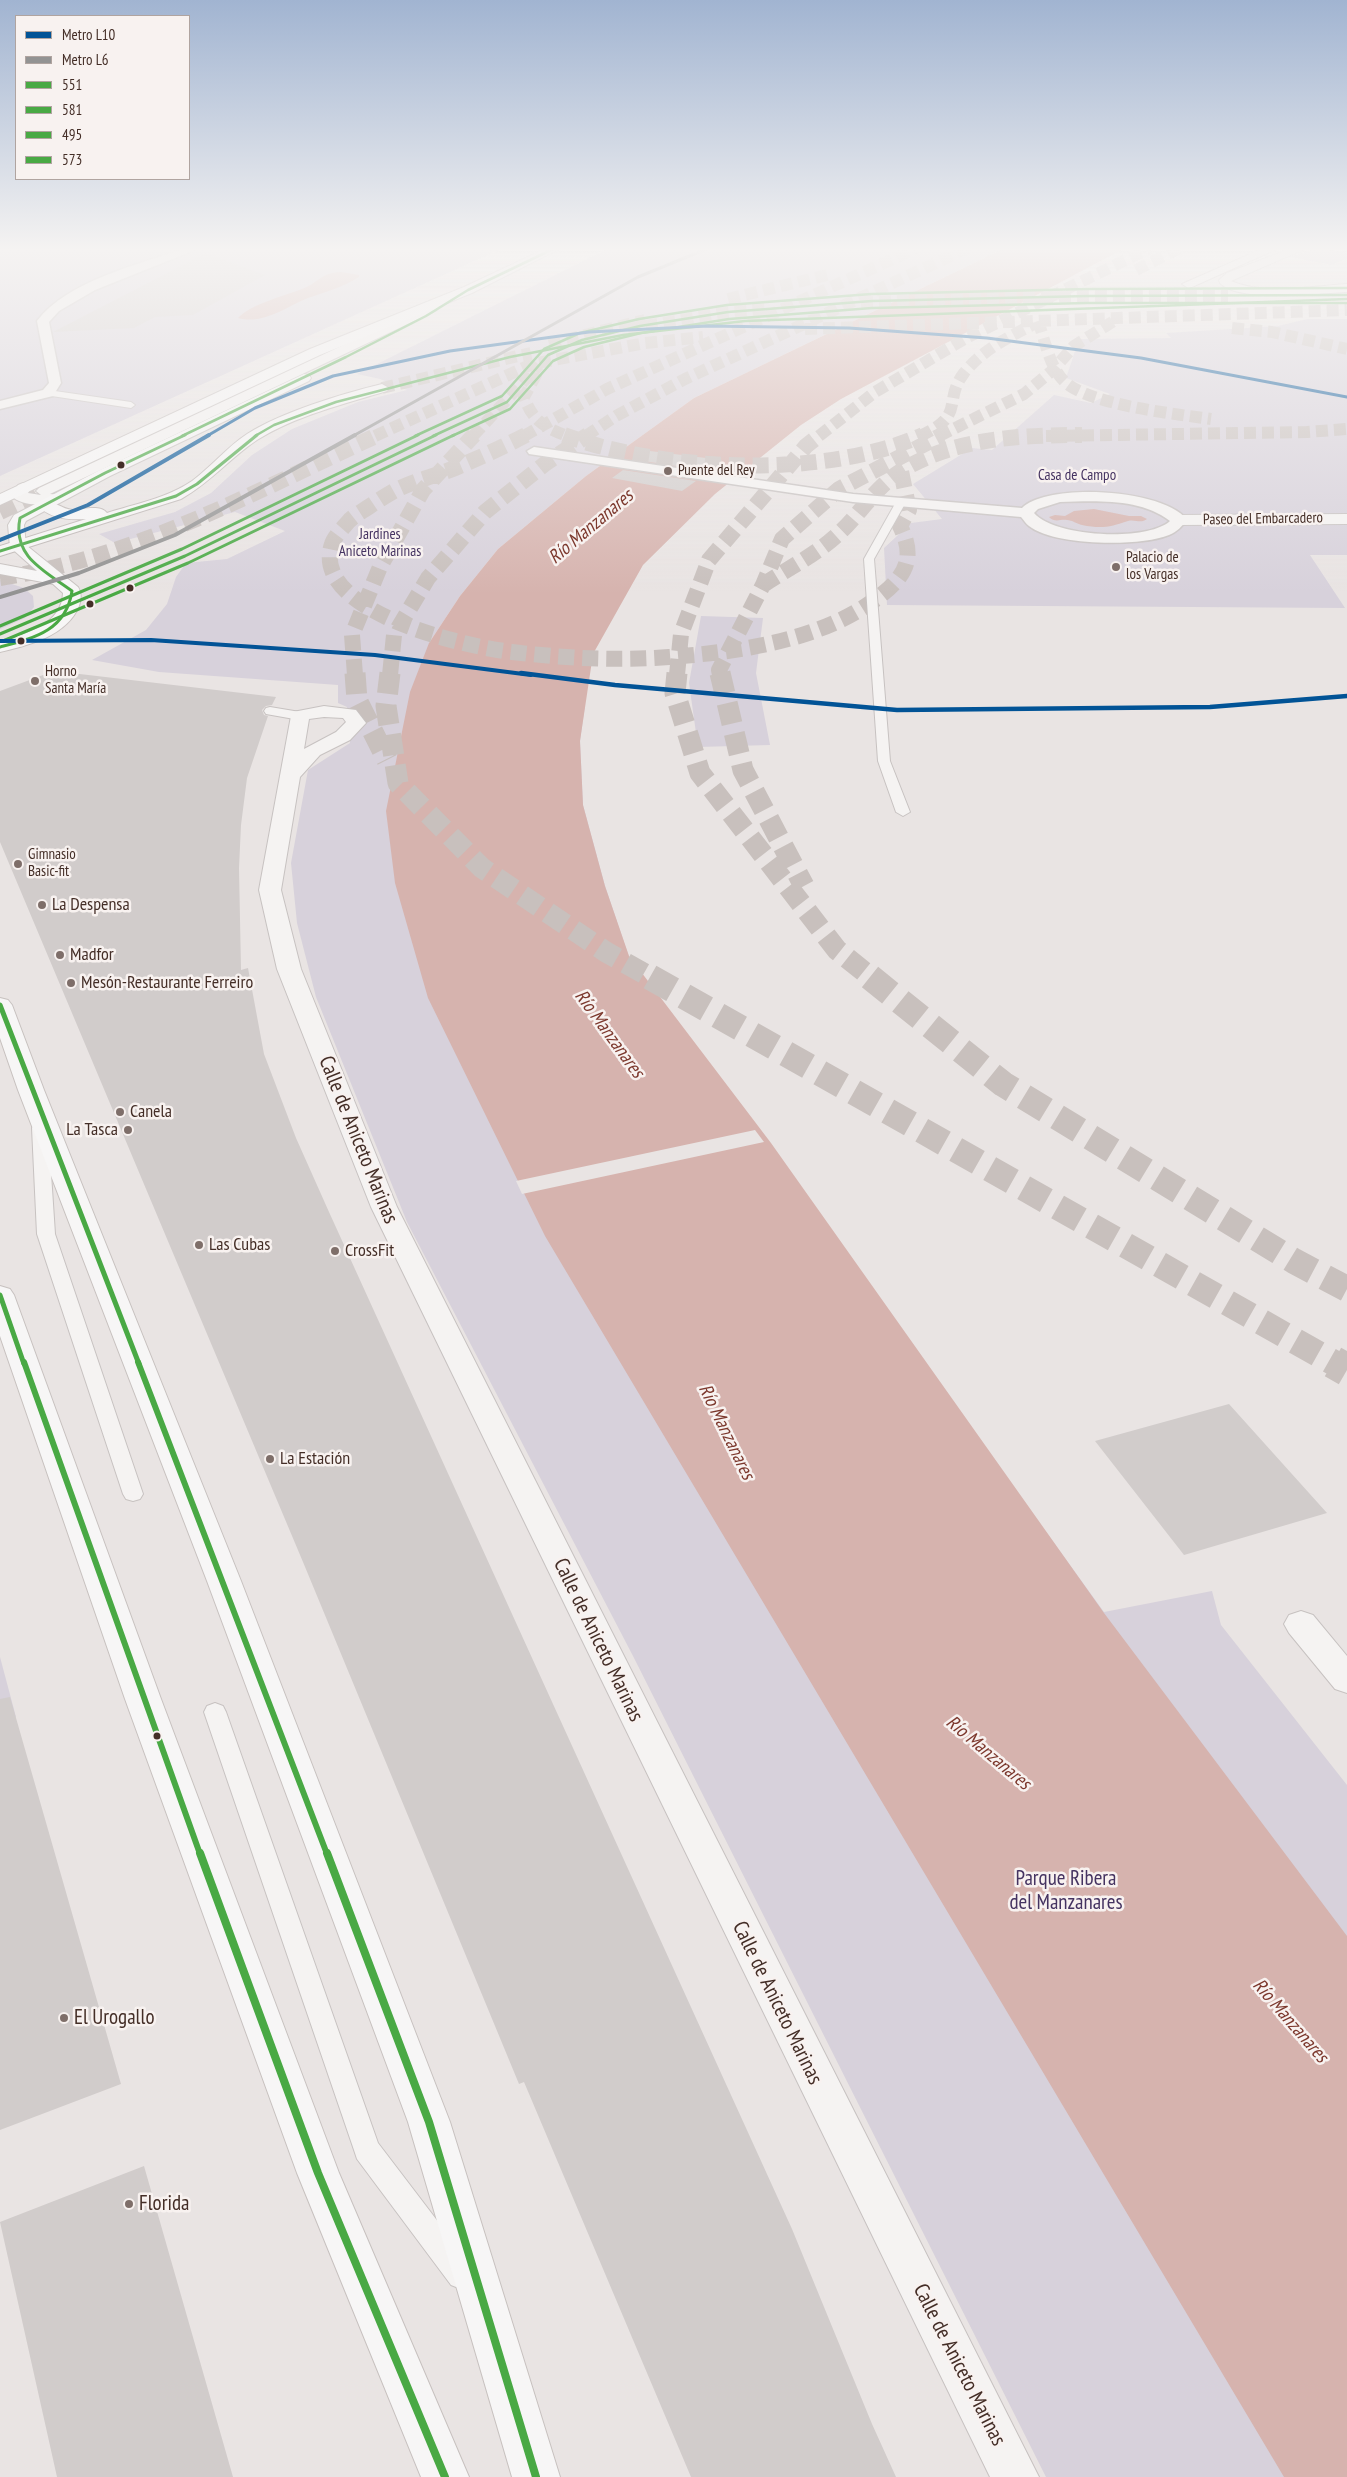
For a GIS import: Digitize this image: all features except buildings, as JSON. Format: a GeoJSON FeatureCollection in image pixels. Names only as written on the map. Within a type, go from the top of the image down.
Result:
{"type":"FeatureCollection","features":[{"type":"Feature","properties":{"kind":"main road"},"geometry":{"type":"LineString","coordinates":[[0,500],[289,364]]}},
{"type":"Feature","properties":{"kind":"main road"},"geometry":{"type":"LineString","coordinates":[[0,647],[45,631],[63,618],[71,609],[73,598],[72,591],[29,558],[18,546],[16,526],[20,518],[48,497],[332,364]]}},
{"type":"Feature","properties":{"kind":"main road"},"geometry":{"type":"LineString","coordinates":[[0,551],[176,496],[197,484],[251,438],[274,425],[336,402],[382,388]]}},
{"type":"Feature","properties":{"kind":"main road"},"geometry":{"type":"LineString","coordinates":[[48,497],[51,510],[72,514],[145,507]]}},
{"type":"Feature","properties":{"kind":"main road"},"geometry":{"type":"LineString","coordinates":[[0,569],[58,580]]}},
{"type":"Feature","properties":{"kind":"main road"},"geometry":{"type":"LineString","coordinates":[[2,1018],[220,1572],[430,2122],[536,2477]]}},
{"type":"Feature","properties":{"kind":"main road"},"geometry":{"type":"LineString","coordinates":[[0,1298],[154,1729],[318,2173],[445,2477]]}},
{"type":"Feature","properties":{"kind":"street"},"geometry":{"type":"LineString","coordinates":[[0,405],[48,393],[55,383],[52,364]]}},
{"type":"Feature","properties":{"kind":"street"},"geometry":{"type":"LineString","coordinates":[[534,452],[901,502],[1026,513]]}},
{"type":"Feature","properties":{"kind":"street"},"geometry":{"type":"LineString","coordinates":[[23,488],[19,495],[23,498],[32,500],[48,497]]}},
{"type":"Feature","properties":{"kind":"street"},"geometry":{"type":"LineString","coordinates":[[1060,498],[1112,498],[1161,509],[1179,520],[1162,532],[1126,538],[1097,538],[1040,527],[1028,520],[1026,513],[1033,506],[1060,498]]}},
{"type":"Feature","properties":{"kind":"street","name":"Paseo del Embarcadero"},"geometry":{"type":"LineString","coordinates":[[1179,520],[1346,520]]}},
{"type":"Feature","properties":{"kind":"street"},"geometry":{"type":"LineString","coordinates":[[288,777],[313,751],[343,736],[356,723],[348,714],[329,710],[300,716]]}},
{"type":"Feature","properties":{"kind":"street","name":"Calle de Aniceto Marinas"},"geometry":{"type":"LineString","coordinates":[[300,716],[270,890],[289,969],[384,1207],[786,2022],[1015,2477]]}},
{"type":"Feature","properties":{"kind":"street"},"geometry":{"type":"LineString","coordinates":[[1301,1624],[1347,1680]]}},
{"type":"Feature","properties":{"kind":"lane"},"geometry":{"type":"LineString","coordinates":[[48,393],[131,405]]}},
{"type":"Feature","properties":{"kind":"lane"},"geometry":{"type":"LineString","coordinates":[[901,502],[869,558],[884,761],[903,812]]}},
{"type":"Feature","properties":{"kind":"lane"},"geometry":{"type":"LineString","coordinates":[[270,711],[300,716]]}},
{"type":"Feature","properties":{"kind":"lane"},"geometry":{"type":"LineString","coordinates":[[39,1110],[46,1234],[133,1494]]}},
{"type":"Feature","properties":{"kind":"lane"},"geometry":{"type":"LineString","coordinates":[[215,1712],[367,2150],[485,2308]]}},
{"type":"Feature","properties":{"kind":"green space"},"geometry":{"type":"Polygon","coordinates":[[[0,364],[248,364],[0,476],[0,364]]]}},
{"type":"Feature","properties":{"kind":"green space","name":"Parque Ribera del Manzanares"},"geometry":{"type":"Polygon","coordinates":[[[378,364],[765,364],[694,398],[586,476],[498,549],[460,596],[429,643],[585,705],[580,741],[583,805],[605,886],[629,957],[1104,1612],[1212,1591],[1221,1625],[1347,1785],[1347,2477],[1046,2477],[633,1656],[407,1222],[316,997],[297,923],[291,863],[308,770],[350,743],[347,707],[338,703],[338,685],[159,672],[92,660],[146,630],[167,604],[176,577],[186,563],[227,559],[285,531],[235,512],[115,543],[99,534],[175,512],[211,493],[252,455],[292,429],[358,402],[407,390],[380,379],[357,374],[378,364]]]}},
{"type":"Feature","properties":{"kind":"green space","name":"Casa de Campo"},"geometry":{"type":"Polygon","coordinates":[[[1071,364],[1347,364],[1347,555],[1310,555],[1345,608],[887,605],[884,548],[911,523],[942,519],[913,484],[972,448],[992,450],[1054,395],[1091,403],[1110,394],[1066,378],[1071,364]]]}},
{"type":"Feature","properties":{"kind":"green space"},"geometry":{"type":"Polygon","coordinates":[[[0,580],[24,588],[33,596],[34,607],[25,618],[0,629],[0,580]]]}},
{"type":"Feature","properties":{"kind":"green space"},"geometry":{"type":"Polygon","coordinates":[[[701,616],[763,618],[756,673],[770,745],[698,747],[689,683],[701,616]]]}},
{"type":"Feature","properties":{"kind":"green space"},"geometry":{"type":"Polygon","coordinates":[[[0,1657],[16,1717],[0,1723],[0,1657]]]}},
{"type":"Feature","properties":{"kind":"water","name":"Parque Ribera del Manzanares"},"geometry":{"type":"Polygon","coordinates":[[[765,364],[908,364],[841,399],[801,425],[715,494],[643,565],[593,654],[580,741],[583,805],[605,886],[629,956],[771,1143],[1104,1613],[1347,1936],[1347,2477],[1284,2477],[545,1236],[428,998],[395,883],[386,811],[410,692],[429,643],[460,596],[498,549],[586,476],[694,398],[765,364]]]}},
{"type":"Feature","properties":{"kind":"water"},"geometry":{"type":"Polygon","coordinates":[[[1094,509],[1129,516],[1141,516],[1147,519],[1100,527],[1082,525],[1069,520],[1055,520],[1049,517],[1055,515],[1065,516],[1074,511],[1094,509]]]}},
{"type":"Feature","properties":{"kind":"pier"},"geometry":{"type":"Polygon","coordinates":[[[755,1130],[764,1142],[522,1194],[516,1181],[755,1130]]]}},
{"type":"Feature","properties":{"kind":"tunnel"},"geometry":{"type":"LineString","coordinates":[[382,388],[486,364]]}},
{"type":"Feature","properties":{"kind":"tunnel"},"geometry":{"type":"LineString","coordinates":[[375,436],[534,364]]}},
{"type":"Feature","properties":{"kind":"tunnel"},"geometry":{"type":"LineString","coordinates":[[544,425],[607,389],[663,364]]}},
{"type":"Feature","properties":{"kind":"tunnel"},"geometry":{"type":"LineString","coordinates":[[586,436],[616,416],[718,364]]}},
{"type":"Feature","properties":{"kind":"tunnel"},"geometry":{"type":"LineString","coordinates":[[819,436],[875,392],[923,364]]}},
{"type":"Feature","properties":{"kind":"tunnel"},"geometry":{"type":"LineString","coordinates":[[920,436],[944,421],[949,414],[958,383],[972,364]]}},
{"type":"Feature","properties":{"kind":"tunnel"},"geometry":{"type":"LineString","coordinates":[[1053,364],[1055,368]]}},
{"type":"Feature","properties":{"kind":"tunnel"},"geometry":{"type":"LineString","coordinates":[[1055,368],[1059,364]]}},
{"type":"Feature","properties":{"kind":"tunnel"},"geometry":{"type":"LineString","coordinates":[[473,436],[539,365]]}},
{"type":"Feature","properties":{"kind":"tunnel"},"geometry":{"type":"LineString","coordinates":[[939,436],[1024,394],[1055,368]]}},
{"type":"Feature","properties":{"kind":"tunnel"},"geometry":{"type":"LineString","coordinates":[[1055,368],[1064,381],[1092,396],[1133,407],[1211,419]]}},
{"type":"Feature","properties":{"kind":"tunnel"},"geometry":{"type":"LineString","coordinates":[[537,373],[524,397],[535,418],[544,425]]}},
{"type":"Feature","properties":{"kind":"tunnel"},"geometry":{"type":"LineString","coordinates":[[524,436],[544,425]]}},
{"type":"Feature","properties":{"kind":"tunnel"},"geometry":{"type":"LineString","coordinates":[[544,425],[566,436]]}},
{"type":"Feature","properties":{"kind":"tunnel"},"geometry":{"type":"LineString","coordinates":[[1046,436],[1307,432],[1347,429]]}},
{"type":"Feature","properties":{"kind":"tunnel"},"geometry":{"type":"LineString","coordinates":[[0,578],[50,568],[99,555],[147,539],[240,500],[378,435]]}},
{"type":"Feature","properties":{"kind":"tunnel"},"geometry":{"type":"LineString","coordinates":[[438,474],[474,435]]}},
{"type":"Feature","properties":{"kind":"tunnel"},"geometry":{"type":"LineString","coordinates":[[581,440],[588,435]]}},
{"type":"Feature","properties":{"kind":"tunnel"},"geometry":{"type":"LineString","coordinates":[[791,464],[806,446],[820,435]]}},
{"type":"Feature","properties":{"kind":"tunnel"},"geometry":{"type":"LineString","coordinates":[[791,464],[839,459],[883,449],[923,435]]}},
{"type":"Feature","properties":{"kind":"tunnel"},"geometry":{"type":"LineString","coordinates":[[763,585],[782,539],[839,489],[942,435]]}},
{"type":"Feature","properties":{"kind":"tunnel"},"geometry":{"type":"LineString","coordinates":[[901,471],[943,451],[965,445],[1012,438],[1082,435]]}},
{"type":"Feature","properties":{"kind":"tunnel"},"geometry":{"type":"LineString","coordinates":[[438,474],[455,468],[524,436]]}},
{"type":"Feature","properties":{"kind":"tunnel"},"geometry":{"type":"LineString","coordinates":[[566,436],[581,440]]}},
{"type":"Feature","properties":{"kind":"tunnel"},"geometry":{"type":"LineString","coordinates":[[401,624],[428,578],[485,512],[546,463],[581,440]]}},
{"type":"Feature","properties":{"kind":"tunnel"},"geometry":{"type":"LineString","coordinates":[[581,440],[649,457],[696,463],[791,464]]}},
{"type":"Feature","properties":{"kind":"tunnel"},"geometry":{"type":"LineString","coordinates":[[679,656],[681,634],[709,560],[791,464]]}},
{"type":"Feature","properties":{"kind":"tunnel"},"geometry":{"type":"LineString","coordinates":[[729,651],[777,642],[829,625],[854,613],[876,599],[894,584],[905,567],[907,559],[905,538],[900,526],[909,510],[901,471]]}},
{"type":"Feature","properties":{"kind":"tunnel"},"geometry":{"type":"LineString","coordinates":[[763,585],[828,543],[891,478],[901,471]]}},
{"type":"Feature","properties":{"kind":"tunnel"},"geometry":{"type":"LineString","coordinates":[[364,605],[344,589],[331,568],[332,544],[335,538],[352,518],[384,497],[401,487],[438,474]]}},
{"type":"Feature","properties":{"kind":"tunnel"},"geometry":{"type":"LineString","coordinates":[[364,605],[380,567],[423,490],[438,474]]}},
{"type":"Feature","properties":{"kind":"tunnel"},"geometry":{"type":"LineString","coordinates":[[0,512],[44,491]]}},
{"type":"Feature","properties":{"kind":"tunnel"},"geometry":{"type":"LineString","coordinates":[[729,651],[763,585]]}},
{"type":"Feature","properties":{"kind":"tunnel"},"geometry":{"type":"LineString","coordinates":[[355,675],[352,635],[364,605]]}},
{"type":"Feature","properties":{"kind":"tunnel"},"geometry":{"type":"LineString","coordinates":[[364,605],[401,624]]}},
{"type":"Feature","properties":{"kind":"tunnel"},"geometry":{"type":"LineString","coordinates":[[390,675],[394,635],[401,624]]}},
{"type":"Feature","properties":{"kind":"tunnel"},"geometry":{"type":"LineString","coordinates":[[401,624],[462,643],[512,652],[551,656],[630,659],[679,656]]}},
{"type":"Feature","properties":{"kind":"tunnel"},"geometry":{"type":"LineString","coordinates":[[679,656],[729,651]]}},
{"type":"Feature","properties":{"kind":"tunnel"},"geometry":{"type":"LineString","coordinates":[[720,675],[719,670],[729,651]]}},
{"type":"Feature","properties":{"kind":"tunnel"},"geometry":{"type":"LineString","coordinates":[[677,675],[679,656]]}},
{"type":"Feature","properties":{"kind":"tunnel"},"geometry":{"type":"LineString","coordinates":[[355,673],[357,700],[387,760]]}},
{"type":"Feature","properties":{"kind":"tunnel"},"geometry":{"type":"LineString","coordinates":[[390,673],[386,706],[398,783],[482,868],[606,952],[652,978]]}},
{"type":"Feature","properties":{"kind":"tunnel"},"geometry":{"type":"LineString","coordinates":[[677,673],[675,693],[700,773],[837,950],[872,978]]}},
{"type":"Feature","properties":{"kind":"tunnel"},"geometry":{"type":"LineString","coordinates":[[720,673],[743,770],[804,886]]}},
{"type":"Feature","properties":{"kind":"tunnel"},"geometry":{"type":"LineString","coordinates":[[650,977],[1336,1364]]}},
{"type":"Feature","properties":{"kind":"tunnel"},"geometry":{"type":"LineString","coordinates":[[870,977],[1003,1084],[1294,1261],[1347,1289]]}},
{"type":"Feature","properties":{"kind":"tunnel"},"geometry":{"type":"LineString","coordinates":[[1333,1362],[1347,1370]]}},
{"type":"Feature","properties":{"kind":"metro line","name":"L10"},"geometry":{"type":"LineString","coordinates":[[0,540],[88,505],[255,408],[333,376],[391,364]]}},
{"type":"Feature","properties":{"kind":"metro line","name":"L6"},"geometry":{"type":"LineString","coordinates":[[0,597],[79,573],[175,535],[483,364]]}},
{"type":"Feature","properties":{"kind":"metro line","name":"L10"},"geometry":{"type":"LineString","coordinates":[[1171,364],[1347,397]]}},
{"type":"Feature","properties":{"kind":"metro line","name":"L10"},"geometry":{"type":"LineString","coordinates":[[0,641],[151,640],[375,655],[615,685],[897,710],[1210,707],[1347,696]]}},
{"type":"Feature","properties":{"kind":"transit line","name":"573"},"geometry":{"type":"LineString","coordinates":[[0,647],[36,636],[47,630],[65,615],[70,604],[72,591],[32,561],[24,552],[19,542],[20,518],[105,473],[332,364]]}},
{"type":"Feature","properties":{"kind":"transit line","name":"573"},"geometry":{"type":"LineString","coordinates":[[0,551],[176,496],[197,484],[251,438],[274,425],[336,402],[485,364]]}},
{"type":"Feature","properties":{"kind":"transit line","name":"495"},"geometry":{"type":"LineString","coordinates":[[0,626],[182,549],[363,460],[502,396],[531,364]]}},
{"type":"Feature","properties":{"kind":"transit line","name":"551"},"geometry":{"type":"LineString","coordinates":[[0,634],[185,556],[366,467],[507,402],[541,364]]}},
{"type":"Feature","properties":{"kind":"transit line","name":"581"},"geometry":{"type":"LineString","coordinates":[[3,641],[188,563],[369,474],[510,409],[551,364]]}},
{"type":"Feature","properties":{"kind":"transit line","name":"573"},"geometry":{"type":"LineString","coordinates":[[0,1005],[31,1090],[224,1581],[429,2122],[536,2477]]}},
{"type":"Feature","properties":{"kind":"transit line","name":"573"},"geometry":{"type":"LineString","coordinates":[[0,1295],[143,1699],[318,2173],[445,2477]]}},
{"type":"Feature","properties":{"kind":"place","name":"Puente del Rey"},"geometry":{"type":"Point","coordinates":[668,471]}},
{"type":"Feature","properties":{"kind":"place","name":"Palacio de los Vargas"},"geometry":{"type":"Point","coordinates":[1116,567]}},
{"type":"Feature","properties":{"kind":"place","name":"Horno Santa María"},"geometry":{"type":"Point","coordinates":[35,681]}},
{"type":"Feature","properties":{"kind":"place","name":"Gimnasio Basic-fit"},"geometry":{"type":"Point","coordinates":[18,864]}},
{"type":"Feature","properties":{"kind":"place","name":"La Despensa"},"geometry":{"type":"Point","coordinates":[42,905]}},
{"type":"Feature","properties":{"kind":"place","name":"Madfor"},"geometry":{"type":"Point","coordinates":[60,955]}},
{"type":"Feature","properties":{"kind":"place","name":"Mesón-Restaurante Ferreiro"},"geometry":{"type":"Point","coordinates":[71,983]}},
{"type":"Feature","properties":{"kind":"place","name":"Canela"},"geometry":{"type":"Point","coordinates":[120,1112]}},
{"type":"Feature","properties":{"kind":"place","name":"La Tasca"},"geometry":{"type":"Point","coordinates":[128,1130]}},
{"type":"Feature","properties":{"kind":"place","name":"Las Cubas"},"geometry":{"type":"Point","coordinates":[199,1245]}},
{"type":"Feature","properties":{"kind":"place","name":"CrossFit"},"geometry":{"type":"Point","coordinates":[335,1251]}},
{"type":"Feature","properties":{"kind":"place","name":"La Estación"},"geometry":{"type":"Point","coordinates":[270,1459]}},
{"type":"Feature","properties":{"kind":"place","name":"El Urogallo"},"geometry":{"type":"Point","coordinates":[64,2018]}},
{"type":"Feature","properties":{"kind":"place","name":"Florida"},"geometry":{"type":"Point","coordinates":[129,2204]}},
{"type":"Feature","properties":{"kind":"water label","name":"Río Manzanares"},"geometry":{"type":"Point","coordinates":[591,527]}},
{"type":"Feature","properties":{"kind":"water label","name":"Río Manzanares"},"geometry":{"type":"Point","coordinates":[609,1034]}},
{"type":"Feature","properties":{"kind":"water label","name":"Río Manzanares"},"geometry":{"type":"Point","coordinates":[726,1432]}},
{"type":"Feature","properties":{"kind":"water label","name":"Río Manzanares"},"geometry":{"type":"Point","coordinates":[988,1753]}},
{"type":"Feature","properties":{"kind":"water label","name":"Río Manzanares"},"geometry":{"type":"Point","coordinates":[1290,2021]}},
{"type":"Feature","properties":{"kind":"park label","name":"Jardines Aniceto Marinas"},"geometry":{"type":"Point","coordinates":[380,544]}}]}
